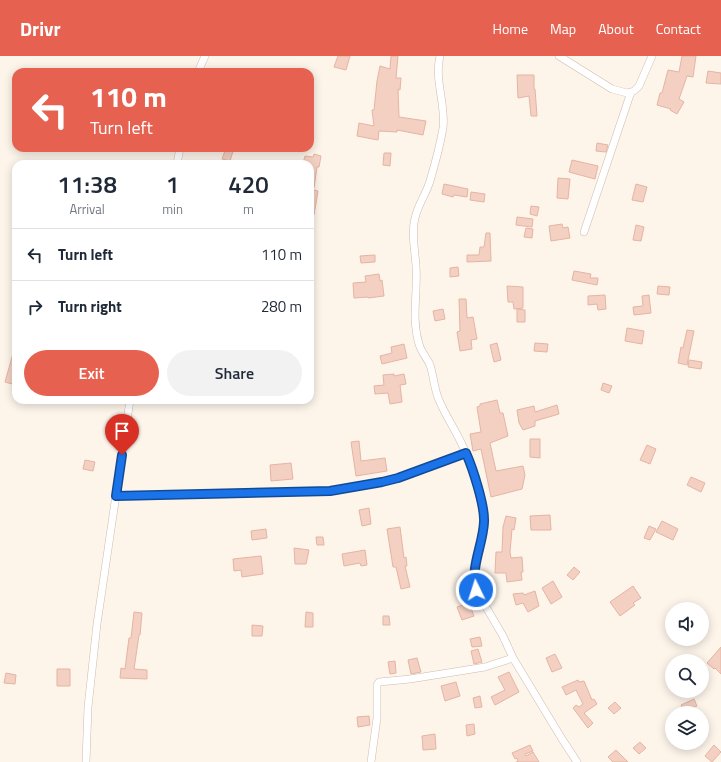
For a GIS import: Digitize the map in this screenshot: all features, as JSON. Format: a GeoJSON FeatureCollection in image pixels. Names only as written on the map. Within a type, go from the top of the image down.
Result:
{"type":"FeatureCollection","features":[{"type":"Feature","properties":{"kind":"street"},"geometry":{"type":"LineString","coordinates":[[200,68],[205,56]]}},
{"type":"Feature","properties":{"kind":"street"},"geometry":{"type":"LineString","coordinates":[[440,56],[438,71],[443,107],[443,129],[430,182],[417,210],[414,221],[413,239],[416,266],[414,316],[419,346],[430,364],[438,400],[466,453],[473,472],[484,518],[483,530],[477,552],[474,582],[478,594],[503,636],[513,658],[562,739],[578,762]]}},
{"type":"Feature","properties":{"kind":"street"},"geometry":{"type":"LineString","coordinates":[[559,56],[612,89],[622,92],[631,92],[640,86],[652,56]]}},
{"type":"Feature","properties":{"kind":"street"},"geometry":{"type":"LineString","coordinates":[[584,232],[631,92]]}},
{"type":"Feature","properties":{"kind":"street"},"geometry":{"type":"LineString","coordinates":[[86,762],[88,707],[98,617],[129,404]]}},
{"type":"Feature","properties":{"kind":"street"},"geometry":{"type":"LineString","coordinates":[[116,496],[330,491],[398,478],[466,453]]}},
{"type":"Feature","properties":{"kind":"street"},"geometry":{"type":"LineString","coordinates":[[371,762],[377,718],[377,685],[379,682],[410,679],[485,667],[513,658]]}},
{"type":"Feature","properties":{"kind":"building"},"geometry":{"type":"Polygon","coordinates":[[[338,56],[350,56],[346,70],[334,67],[338,56]]]}},
{"type":"Feature","properties":{"kind":"building"},"geometry":{"type":"Polygon","coordinates":[[[391,56],[398,56],[396,78],[401,78],[400,90],[398,89],[399,117],[426,121],[423,135],[397,130],[397,132],[379,131],[378,140],[357,136],[359,123],[374,126],[372,110],[374,110],[380,66],[390,69],[391,56]]]}},
{"type":"Feature","properties":{"kind":"building"},"geometry":{"type":"Polygon","coordinates":[[[682,56],[696,56],[693,77],[687,76],[679,99],[684,102],[677,114],[670,110],[671,109],[657,105],[668,70],[679,72],[682,56]]]}},
{"type":"Feature","properties":{"kind":"building"},"geometry":{"type":"Polygon","coordinates":[[[708,71],[721,73],[721,84],[706,83],[708,71]]]}},
{"type":"Feature","properties":{"kind":"building"},"geometry":{"type":"Polygon","coordinates":[[[517,75],[534,75],[537,116],[531,116],[529,96],[518,98],[517,75]]]}},
{"type":"Feature","properties":{"kind":"building"},"geometry":{"type":"Polygon","coordinates":[[[597,143],[608,145],[606,152],[596,151],[597,143]]]}},
{"type":"Feature","properties":{"kind":"building"},"geometry":{"type":"Polygon","coordinates":[[[225,152],[233,152],[230,160],[222,159],[225,152]]]}},
{"type":"Feature","properties":{"kind":"building"},"geometry":{"type":"Polygon","coordinates":[[[384,153],[391,153],[390,166],[383,165],[384,153]]]}},
{"type":"Feature","properties":{"kind":"building"},"geometry":{"type":"Polygon","coordinates":[[[314,154],[321,156],[319,167],[317,167],[314,188],[314,160],[304,160],[305,156],[313,157],[314,154]]]}},
{"type":"Feature","properties":{"kind":"building"},"geometry":{"type":"Polygon","coordinates":[[[572,160],[598,166],[595,179],[569,172],[572,160]]]}},
{"type":"Feature","properties":{"kind":"building"},"geometry":{"type":"Polygon","coordinates":[[[558,178],[570,179],[568,199],[557,198],[558,178]]]}},
{"type":"Feature","properties":{"kind":"building"},"geometry":{"type":"Polygon","coordinates":[[[444,184],[468,189],[467,197],[454,195],[453,197],[442,194],[444,184]]]}},
{"type":"Feature","properties":{"kind":"building"},"geometry":{"type":"Polygon","coordinates":[[[636,184],[647,187],[643,202],[632,200],[636,184]]]}},
{"type":"Feature","properties":{"kind":"building"},"geometry":{"type":"Polygon","coordinates":[[[314,190],[318,191],[314,215],[314,190]]]}},
{"type":"Feature","properties":{"kind":"building"},"geometry":{"type":"Polygon","coordinates":[[[471,192],[485,194],[484,202],[470,200],[471,192]]]}},
{"type":"Feature","properties":{"kind":"building"},"geometry":{"type":"Polygon","coordinates":[[[531,206],[539,207],[537,216],[530,214],[531,206]]]}},
{"type":"Feature","properties":{"kind":"building"},"geometry":{"type":"Polygon","coordinates":[[[517,217],[533,219],[532,227],[516,225],[517,217]]]}},
{"type":"Feature","properties":{"kind":"building"},"geometry":{"type":"Polygon","coordinates":[[[562,224],[563,228],[568,227],[570,238],[551,241],[549,226],[562,224]]]}},
{"type":"Feature","properties":{"kind":"building"},"geometry":{"type":"Polygon","coordinates":[[[636,225],[644,227],[641,241],[633,240],[636,225]]]}},
{"type":"Feature","properties":{"kind":"building"},"geometry":{"type":"Polygon","coordinates":[[[526,228],[533,229],[532,238],[524,237],[526,228]]]}},
{"type":"Feature","properties":{"kind":"building"},"geometry":{"type":"Polygon","coordinates":[[[486,233],[490,233],[491,261],[467,262],[467,255],[479,255],[480,247],[484,247],[486,233]]]}},
{"type":"Feature","properties":{"kind":"building"},"geometry":{"type":"Polygon","coordinates":[[[375,255],[375,262],[361,263],[360,256],[375,255]]]}},
{"type":"Feature","properties":{"kind":"building"},"geometry":{"type":"Polygon","coordinates":[[[458,267],[459,276],[450,277],[450,268],[458,267]]]}},
{"type":"Feature","properties":{"kind":"building"},"geometry":{"type":"Polygon","coordinates":[[[574,271],[591,274],[590,278],[598,278],[597,285],[572,280],[574,271]]]}},
{"type":"Feature","properties":{"kind":"building"},"geometry":{"type":"Polygon","coordinates":[[[379,274],[380,281],[382,280],[384,296],[354,298],[353,283],[366,282],[365,276],[379,274]]]}},
{"type":"Feature","properties":{"kind":"building"},"geometry":{"type":"Polygon","coordinates":[[[507,286],[523,287],[523,308],[514,309],[513,302],[508,302],[507,286]]]}},
{"type":"Feature","properties":{"kind":"building"},"geometry":{"type":"Polygon","coordinates":[[[658,286],[670,287],[669,295],[657,294],[658,286]]]}},
{"type":"Feature","properties":{"kind":"building"},"geometry":{"type":"Polygon","coordinates":[[[605,295],[606,309],[598,310],[597,304],[588,305],[588,296],[605,295]]]}},
{"type":"Feature","properties":{"kind":"building"},"geometry":{"type":"Polygon","coordinates":[[[649,295],[651,313],[634,315],[633,307],[643,306],[642,296],[649,295]]]}},
{"type":"Feature","properties":{"kind":"building"},"geometry":{"type":"Polygon","coordinates":[[[459,299],[466,299],[467,318],[473,317],[477,339],[471,340],[472,349],[460,351],[457,332],[460,331],[459,299]]]}},
{"type":"Feature","properties":{"kind":"building"},"geometry":{"type":"Polygon","coordinates":[[[443,309],[445,319],[435,321],[433,311],[443,309]]]}},
{"type":"Feature","properties":{"kind":"building"},"geometry":{"type":"Polygon","coordinates":[[[517,309],[525,310],[525,322],[517,322],[517,309]]]}},
{"type":"Feature","properties":{"kind":"building"},"geometry":{"type":"Polygon","coordinates":[[[627,328],[644,331],[642,344],[625,341],[627,328]]]}},
{"type":"Feature","properties":{"kind":"building"},"geometry":{"type":"Polygon","coordinates":[[[687,330],[694,331],[687,365],[678,363],[681,347],[683,348],[687,330]]]}},
{"type":"Feature","properties":{"kind":"building"},"geometry":{"type":"Polygon","coordinates":[[[497,343],[501,360],[494,362],[490,345],[497,343]]]}},
{"type":"Feature","properties":{"kind":"building"},"geometry":{"type":"Polygon","coordinates":[[[535,343],[548,344],[547,352],[534,351],[535,343]]]}},
{"type":"Feature","properties":{"kind":"building"},"geometry":{"type":"Polygon","coordinates":[[[404,344],[407,358],[382,364],[380,356],[392,353],[391,347],[404,344]]]}},
{"type":"Feature","properties":{"kind":"building"},"geometry":{"type":"Polygon","coordinates":[[[12,357],[12,384],[5,382],[12,357]]]}},
{"type":"Feature","properties":{"kind":"building"},"geometry":{"type":"Polygon","coordinates":[[[689,360],[702,362],[701,369],[688,367],[689,360]]]}},
{"type":"Feature","properties":{"kind":"building"},"geometry":{"type":"Polygon","coordinates":[[[394,374],[394,376],[404,374],[406,384],[400,385],[402,402],[390,404],[388,393],[375,394],[374,386],[384,385],[383,375],[394,374]]]}},
{"type":"Feature","properties":{"kind":"building"},"geometry":{"type":"Polygon","coordinates":[[[603,383],[612,386],[609,393],[601,390],[603,383]]]}},
{"type":"Feature","properties":{"kind":"building"},"geometry":{"type":"Polygon","coordinates":[[[497,400],[500,413],[503,413],[508,436],[490,443],[496,471],[523,466],[525,475],[522,489],[491,497],[481,449],[473,451],[470,434],[481,432],[477,407],[480,406],[480,404],[497,400]]]}},
{"type":"Feature","properties":{"kind":"building"},"geometry":{"type":"Polygon","coordinates":[[[557,405],[559,414],[535,421],[535,426],[523,430],[519,423],[517,410],[534,406],[535,412],[557,405]]]}},
{"type":"Feature","properties":{"kind":"building"},"geometry":{"type":"Polygon","coordinates":[[[530,439],[540,439],[540,458],[530,457],[530,439]]]}},
{"type":"Feature","properties":{"kind":"building"},"geometry":{"type":"Polygon","coordinates":[[[359,441],[361,461],[385,458],[387,471],[356,476],[351,442],[359,441]]]}},
{"type":"Feature","properties":{"kind":"building"},"geometry":{"type":"Polygon","coordinates":[[[647,445],[656,449],[650,464],[640,460],[647,445]]]}},
{"type":"Feature","properties":{"kind":"building"},"geometry":{"type":"Polygon","coordinates":[[[85,460],[95,462],[93,471],[83,469],[85,460]]]}},
{"type":"Feature","properties":{"kind":"building"},"geometry":{"type":"Polygon","coordinates":[[[291,463],[293,479],[271,481],[270,465],[291,463]]]}},
{"type":"Feature","properties":{"kind":"building"},"geometry":{"type":"Polygon","coordinates":[[[691,477],[705,483],[701,492],[687,485],[691,477]]]}},
{"type":"Feature","properties":{"kind":"building"},"geometry":{"type":"Polygon","coordinates":[[[369,508],[371,524],[362,526],[359,510],[369,508]]]}},
{"type":"Feature","properties":{"kind":"building"},"geometry":{"type":"Polygon","coordinates":[[[550,515],[551,530],[531,530],[530,516],[550,515]]]}},
{"type":"Feature","properties":{"kind":"building"},"geometry":{"type":"Polygon","coordinates":[[[506,516],[516,518],[514,530],[512,529],[510,552],[511,558],[522,557],[523,572],[521,572],[522,580],[507,582],[506,573],[495,573],[496,552],[502,552],[503,527],[506,516]]]}},
{"type":"Feature","properties":{"kind":"building"},"geometry":{"type":"Polygon","coordinates":[[[662,521],[678,529],[673,540],[656,532],[662,521]]]}},
{"type":"Feature","properties":{"kind":"building"},"geometry":{"type":"Polygon","coordinates":[[[649,526],[656,529],[650,540],[644,538],[649,526]]]}},
{"type":"Feature","properties":{"kind":"building"},"geometry":{"type":"Polygon","coordinates":[[[400,527],[404,558],[406,557],[407,566],[405,566],[410,587],[401,589],[396,567],[393,567],[387,529],[400,527]]]}},
{"type":"Feature","properties":{"kind":"building"},"geometry":{"type":"Polygon","coordinates":[[[266,529],[267,538],[252,540],[251,531],[266,529]]]}},
{"type":"Feature","properties":{"kind":"building"},"geometry":{"type":"Polygon","coordinates":[[[316,537],[323,537],[324,545],[317,545],[316,537]]]}},
{"type":"Feature","properties":{"kind":"building"},"geometry":{"type":"Polygon","coordinates":[[[294,548],[309,550],[306,564],[295,564],[294,548]]]}},
{"type":"Feature","properties":{"kind":"building"},"geometry":{"type":"Polygon","coordinates":[[[365,550],[367,565],[361,566],[360,563],[344,566],[342,554],[365,550]]]}},
{"type":"Feature","properties":{"kind":"building"},"geometry":{"type":"Polygon","coordinates":[[[261,556],[263,574],[242,577],[241,570],[234,571],[233,559],[261,556]]]}},
{"type":"Feature","properties":{"kind":"building"},"geometry":{"type":"Polygon","coordinates":[[[574,567],[580,572],[573,580],[567,575],[574,567]]]}},
{"type":"Feature","properties":{"kind":"building"},"geometry":{"type":"Polygon","coordinates":[[[553,581],[562,597],[551,604],[542,588],[553,581]]]}},
{"type":"Feature","properties":{"kind":"building"},"geometry":{"type":"Polygon","coordinates":[[[633,586],[641,598],[633,603],[635,605],[620,616],[610,602],[633,586]]]}},
{"type":"Feature","properties":{"kind":"building"},"geometry":{"type":"Polygon","coordinates":[[[535,591],[539,606],[528,612],[523,603],[516,605],[513,594],[523,593],[524,595],[535,591]]]}},
{"type":"Feature","properties":{"kind":"building"},"geometry":{"type":"Polygon","coordinates":[[[469,603],[474,616],[462,620],[457,607],[469,603]]]}},
{"type":"Feature","properties":{"kind":"building"},"geometry":{"type":"Polygon","coordinates":[[[134,612],[142,613],[134,669],[147,670],[147,679],[120,678],[121,668],[125,669],[134,612]]]}},
{"type":"Feature","properties":{"kind":"building"},"geometry":{"type":"Polygon","coordinates":[[[306,612],[313,613],[313,627],[305,627],[306,612]]]}},
{"type":"Feature","properties":{"kind":"building"},"geometry":{"type":"Polygon","coordinates":[[[383,616],[389,616],[390,625],[383,625],[383,616]]]}},
{"type":"Feature","properties":{"kind":"building"},"geometry":{"type":"Polygon","coordinates":[[[252,625],[263,626],[262,636],[252,636],[252,625]]]}},
{"type":"Feature","properties":{"kind":"building"},"geometry":{"type":"Polygon","coordinates":[[[480,637],[482,646],[472,647],[470,639],[480,637]]]}},
{"type":"Feature","properties":{"kind":"building"},"geometry":{"type":"Polygon","coordinates":[[[721,647],[721,674],[709,665],[709,661],[721,647]]]}},
{"type":"Feature","properties":{"kind":"building"},"geometry":{"type":"Polygon","coordinates":[[[478,649],[482,662],[474,664],[471,651],[478,649]]]}},
{"type":"Feature","properties":{"kind":"building"},"geometry":{"type":"Polygon","coordinates":[[[555,654],[562,668],[552,672],[546,658],[555,654]]]}},
{"type":"Feature","properties":{"kind":"building"},"geometry":{"type":"Polygon","coordinates":[[[417,658],[421,672],[411,674],[408,660],[417,658]]]}},
{"type":"Feature","properties":{"kind":"building"},"geometry":{"type":"Polygon","coordinates":[[[395,661],[396,673],[390,674],[388,662],[395,661]]]}},
{"type":"Feature","properties":{"kind":"building"},"geometry":{"type":"Polygon","coordinates":[[[57,669],[70,669],[70,686],[57,686],[57,669]]]}},
{"type":"Feature","properties":{"kind":"building"},"geometry":{"type":"Polygon","coordinates":[[[509,672],[519,692],[495,705],[491,697],[505,690],[498,677],[509,672]]]}},
{"type":"Feature","properties":{"kind":"building"},"geometry":{"type":"Polygon","coordinates":[[[6,673],[16,675],[15,684],[4,683],[6,673]]]}},
{"type":"Feature","properties":{"kind":"building"},"geometry":{"type":"Polygon","coordinates":[[[578,680],[579,682],[584,681],[592,700],[594,699],[597,704],[584,713],[593,723],[588,728],[573,708],[576,705],[579,707],[583,704],[576,690],[566,695],[562,687],[578,680]]]}},
{"type":"Feature","properties":{"kind":"building"},"geometry":{"type":"Polygon","coordinates":[[[456,682],[460,696],[445,701],[441,686],[456,682]]]}},
{"type":"Feature","properties":{"kind":"building"},"geometry":{"type":"Polygon","coordinates":[[[480,696],[482,707],[475,708],[473,698],[480,696]]]}},
{"type":"Feature","properties":{"kind":"building"},"geometry":{"type":"Polygon","coordinates":[[[694,699],[697,706],[682,706],[694,699]]]}},
{"type":"Feature","properties":{"kind":"building"},"geometry":{"type":"Polygon","coordinates":[[[615,702],[621,708],[614,714],[608,708],[615,702]]]}},
{"type":"Feature","properties":{"kind":"building"},"geometry":{"type":"Polygon","coordinates":[[[369,716],[370,725],[358,727],[357,717],[369,716]]]}},
{"type":"Feature","properties":{"kind":"building"},"geometry":{"type":"Polygon","coordinates":[[[474,724],[475,734],[467,736],[466,725],[474,724]]]}},
{"type":"Feature","properties":{"kind":"building"},"geometry":{"type":"Polygon","coordinates":[[[435,734],[436,749],[423,750],[422,736],[435,734]]]}},
{"type":"Feature","properties":{"kind":"building"},"geometry":{"type":"Polygon","coordinates":[[[640,742],[646,748],[639,754],[633,748],[640,742]]]}},
{"type":"Feature","properties":{"kind":"building"},"geometry":{"type":"Polygon","coordinates":[[[530,745],[533,751],[525,754],[526,756],[533,752],[539,762],[516,762],[518,761],[517,758],[515,759],[512,753],[530,745]]]}},
{"type":"Feature","properties":{"kind":"building"},"geometry":{"type":"Polygon","coordinates":[[[714,745],[721,752],[712,762],[705,756],[714,745]]]}},
{"type":"Feature","properties":{"kind":"building"},"geometry":{"type":"Polygon","coordinates":[[[616,750],[628,762],[613,762],[608,757],[616,750]]]}},
{"type":"Feature","properties":{"kind":"route"},"geometry":{"type":"LineString","coordinates":[[122,455],[116,496],[330,491],[398,478],[466,453],[473,472],[484,518],[483,530],[477,552],[474,578],[476,590]]}}]}
